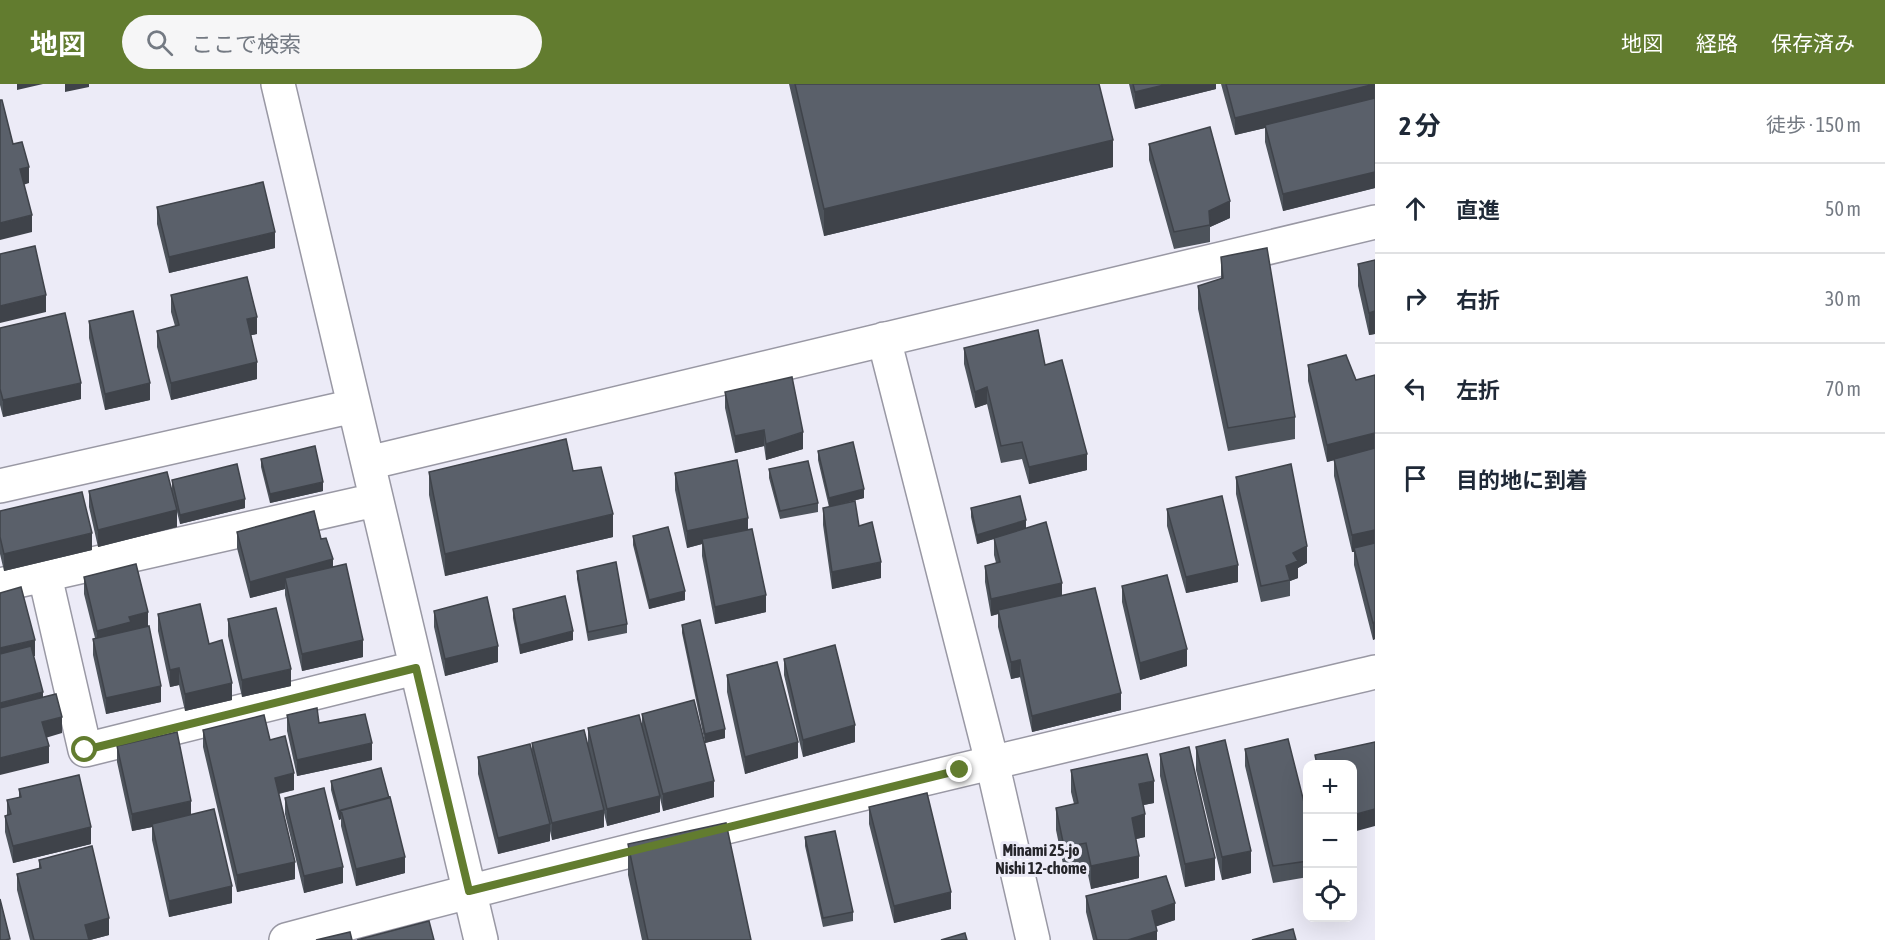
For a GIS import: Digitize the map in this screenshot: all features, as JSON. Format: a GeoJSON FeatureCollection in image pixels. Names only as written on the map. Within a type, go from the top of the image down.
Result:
{"type":"FeatureCollection","features":[{"type":"Feature","properties":{"kind":"street"},"geometry":{"type":"LineString","coordinates":[[278,84],[481,940]]}},
{"type":"Feature","properties":{"kind":"street"},"geometry":{"type":"LineString","coordinates":[[368,463],[1375,222]]}},
{"type":"Feature","properties":{"kind":"street"},"geometry":{"type":"LineString","coordinates":[[884,339],[992,762],[1033,940]]}},
{"type":"Feature","properties":{"kind":"street"},"geometry":{"type":"LineString","coordinates":[[0,486],[354,406]]}},
{"type":"Feature","properties":{"kind":"street"},"geometry":{"type":"LineString","coordinates":[[0,585],[375,500]]}},
{"type":"Feature","properties":{"kind":"street"},"geometry":{"type":"LineString","coordinates":[[45,576],[85,750],[416,668]]}},
{"type":"Feature","properties":{"kind":"street"},"geometry":{"type":"LineString","coordinates":[[286,940],[469,891],[992,762],[1375,672]]}},
{"type":"Feature","properties":{"kind":"building"},"geometry":{"type":"Polygon","coordinates":[[[795,84],[1099,84],[1113,140],[824,209],[795,84]]]}},
{"type":"Feature","properties":{"kind":"building"},"geometry":{"type":"Polygon","coordinates":[[[1133,84],[1168,84],[1135,92],[1133,84]]]}},
{"type":"Feature","properties":{"kind":"building"},"geometry":{"type":"Polygon","coordinates":[[[1226,84],[1375,84],[1235,118],[1226,84]]]}},
{"type":"Feature","properties":{"kind":"building"},"geometry":{"type":"Polygon","coordinates":[[[1375,98],[1375,172],[1283,194],[1265,125],[1375,98]]]}},
{"type":"Feature","properties":{"kind":"building"},"geometry":{"type":"Polygon","coordinates":[[[0,100],[2,100],[13,144],[22,142],[29,167],[20,169],[32,215],[0,223],[0,100]]]}},
{"type":"Feature","properties":{"kind":"building"},"geometry":{"type":"Polygon","coordinates":[[[1210,127],[1230,201],[1209,211],[1210,225],[1174,232],[1149,144],[1210,127]]]}},
{"type":"Feature","properties":{"kind":"building"},"geometry":{"type":"Polygon","coordinates":[[[263,182],[275,232],[169,257],[157,207],[263,182]]]}},
{"type":"Feature","properties":{"kind":"building"},"geometry":{"type":"Polygon","coordinates":[[[35,246],[46,295],[0,306],[0,254],[35,246]]]}},
{"type":"Feature","properties":{"kind":"building"},"geometry":{"type":"Polygon","coordinates":[[[1267,248],[1295,417],[1228,428],[1198,286],[1223,278],[1221,257],[1267,248]]]}},
{"type":"Feature","properties":{"kind":"building"},"geometry":{"type":"Polygon","coordinates":[[[1375,260],[1375,311],[1369,313],[1358,264],[1375,260]]]}},
{"type":"Feature","properties":{"kind":"building"},"geometry":{"type":"Polygon","coordinates":[[[247,277],[257,317],[247,319],[257,362],[171,383],[157,331],[179,325],[171,295],[247,277]]]}},
{"type":"Feature","properties":{"kind":"building"},"geometry":{"type":"Polygon","coordinates":[[[133,311],[150,383],[105,394],[89,321],[133,311]]]}},
{"type":"Feature","properties":{"kind":"building"},"geometry":{"type":"Polygon","coordinates":[[[65,313],[81,383],[3,400],[0,389],[0,328],[65,313]]]}},
{"type":"Feature","properties":{"kind":"building"},"geometry":{"type":"Polygon","coordinates":[[[1038,330],[1045,365],[1062,360],[1087,454],[1029,467],[1022,442],[1001,446],[987,387],[975,392],[964,348],[1038,330]]]}},
{"type":"Feature","properties":{"kind":"building"},"geometry":{"type":"Polygon","coordinates":[[[1346,355],[1356,380],[1375,375],[1375,433],[1327,445],[1308,365],[1346,355]]]}},
{"type":"Feature","properties":{"kind":"building"},"geometry":{"type":"Polygon","coordinates":[[[792,377],[803,432],[766,444],[764,430],[735,436],[725,392],[792,377]]]}},
{"type":"Feature","properties":{"kind":"building"},"geometry":{"type":"Polygon","coordinates":[[[566,439],[573,471],[601,467],[613,514],[445,554],[429,472],[566,439]]]}},
{"type":"Feature","properties":{"kind":"building"},"geometry":{"type":"Polygon","coordinates":[[[853,442],[864,489],[829,498],[818,451],[853,442]]]}},
{"type":"Feature","properties":{"kind":"building"},"geometry":{"type":"Polygon","coordinates":[[[315,446],[323,482],[270,494],[261,459],[315,446]]]}},
{"type":"Feature","properties":{"kind":"building"},"geometry":{"type":"Polygon","coordinates":[[[1375,448],[1375,530],[1352,535],[1334,459],[1375,448]]]}},
{"type":"Feature","properties":{"kind":"building"},"geometry":{"type":"Polygon","coordinates":[[[737,460],[748,518],[687,531],[675,473],[737,460]]]}},
{"type":"Feature","properties":{"kind":"building"},"geometry":{"type":"Polygon","coordinates":[[[808,461],[818,503],[780,511],[769,469],[808,461]]]}},
{"type":"Feature","properties":{"kind":"building"},"geometry":{"type":"Polygon","coordinates":[[[237,464],[245,499],[180,515],[172,480],[237,464]]]}},
{"type":"Feature","properties":{"kind":"building"},"geometry":{"type":"Polygon","coordinates":[[[1291,464],[1307,546],[1293,553],[1298,561],[1286,566],[1290,580],[1261,586],[1236,477],[1291,464]]]}},
{"type":"Feature","properties":{"kind":"building"},"geometry":{"type":"Polygon","coordinates":[[[167,472],[177,510],[98,530],[89,491],[167,472]]]}},
{"type":"Feature","properties":{"kind":"building"},"geometry":{"type":"Polygon","coordinates":[[[82,492],[92,533],[4,554],[0,537],[0,511],[82,492]]]}},
{"type":"Feature","properties":{"kind":"building"},"geometry":{"type":"Polygon","coordinates":[[[1020,496],[1026,520],[977,535],[971,508],[1020,496]]]}},
{"type":"Feature","properties":{"kind":"building"},"geometry":{"type":"Polygon","coordinates":[[[1222,496],[1238,565],[1186,577],[1167,509],[1222,496]]]}},
{"type":"Feature","properties":{"kind":"building"},"geometry":{"type":"Polygon","coordinates":[[[855,501],[859,526],[872,522],[881,562],[832,572],[823,508],[855,501]]]}},
{"type":"Feature","properties":{"kind":"building"},"geometry":{"type":"Polygon","coordinates":[[[314,511],[321,539],[326,538],[333,559],[250,582],[237,532],[314,511]]]}},
{"type":"Feature","properties":{"kind":"building"},"geometry":{"type":"Polygon","coordinates":[[[1046,522],[1062,583],[991,599],[985,566],[1000,562],[994,538],[1046,522]]]}},
{"type":"Feature","properties":{"kind":"building"},"geometry":{"type":"Polygon","coordinates":[[[668,527],[685,591],[649,600],[633,536],[668,527]]]}},
{"type":"Feature","properties":{"kind":"building"},"geometry":{"type":"Polygon","coordinates":[[[752,529],[766,595],[715,607],[702,539],[752,529]]]}},
{"type":"Feature","properties":{"kind":"building"},"geometry":{"type":"Polygon","coordinates":[[[1375,543],[1375,622],[1373,623],[1354,548],[1375,543]]]}},
{"type":"Feature","properties":{"kind":"building"},"geometry":{"type":"Polygon","coordinates":[[[616,562],[627,624],[588,632],[577,571],[616,562]]]}},
{"type":"Feature","properties":{"kind":"building"},"geometry":{"type":"Polygon","coordinates":[[[136,564],[148,612],[129,617],[131,622],[97,631],[84,577],[136,564]]]}},
{"type":"Feature","properties":{"kind":"building"},"geometry":{"type":"Polygon","coordinates":[[[346,564],[363,640],[302,654],[285,578],[346,564]]]}},
{"type":"Feature","properties":{"kind":"building"},"geometry":{"type":"Polygon","coordinates":[[[1167,575],[1187,649],[1140,663],[1122,586],[1167,575]]]}},
{"type":"Feature","properties":{"kind":"building"},"geometry":{"type":"Polygon","coordinates":[[[21,587],[35,640],[0,648],[0,593],[21,587]]]}},
{"type":"Feature","properties":{"kind":"building"},"geometry":{"type":"Polygon","coordinates":[[[1095,588],[1121,693],[1032,716],[1020,660],[1011,662],[998,610],[1095,588]]]}},
{"type":"Feature","properties":{"kind":"building"},"geometry":{"type":"Polygon","coordinates":[[[565,596],[573,631],[520,645],[513,609],[565,596]]]}},
{"type":"Feature","properties":{"kind":"building"},"geometry":{"type":"Polygon","coordinates":[[[487,597],[498,646],[445,659],[434,611],[487,597]]]}},
{"type":"Feature","properties":{"kind":"building"},"geometry":{"type":"Polygon","coordinates":[[[200,604],[209,644],[222,640],[232,683],[185,694],[179,668],[170,670],[158,614],[200,604]]]}},
{"type":"Feature","properties":{"kind":"building"},"geometry":{"type":"Polygon","coordinates":[[[276,608],[291,669],[242,680],[228,619],[276,608]]]}},
{"type":"Feature","properties":{"kind":"building"},"geometry":{"type":"Polygon","coordinates":[[[700,620],[725,729],[705,734],[682,625],[700,620]]]}},
{"type":"Feature","properties":{"kind":"building"},"geometry":{"type":"Polygon","coordinates":[[[149,626],[161,686],[106,698],[93,639],[149,626]]]}},
{"type":"Feature","properties":{"kind":"building"},"geometry":{"type":"Polygon","coordinates":[[[835,645],[855,725],[803,740],[784,659],[835,645]]]}},
{"type":"Feature","properties":{"kind":"building"},"geometry":{"type":"Polygon","coordinates":[[[31,646],[43,692],[0,703],[0,654],[31,646]]]}},
{"type":"Feature","properties":{"kind":"building"},"geometry":{"type":"Polygon","coordinates":[[[777,662],[798,742],[745,757],[727,675],[777,662]]]}},
{"type":"Feature","properties":{"kind":"building"},"geometry":{"type":"Polygon","coordinates":[[[56,694],[62,717],[42,722],[49,746],[0,758],[0,708],[56,694]]]}},
{"type":"Feature","properties":{"kind":"building"},"geometry":{"type":"Polygon","coordinates":[[[694,700],[714,781],[663,794],[642,714],[694,700]]]}},
{"type":"Feature","properties":{"kind":"building"},"geometry":{"type":"Polygon","coordinates":[[[317,708],[319,723],[365,714],[372,743],[297,760],[287,715],[317,708]]]}},
{"type":"Feature","properties":{"kind":"building"},"geometry":{"type":"Polygon","coordinates":[[[264,715],[270,740],[285,736],[294,773],[275,778],[295,862],[237,875],[203,730],[264,715]]]}},
{"type":"Feature","properties":{"kind":"building"},"geometry":{"type":"Polygon","coordinates":[[[639,715],[660,796],[607,809],[588,728],[639,715]]]}},
{"type":"Feature","properties":{"kind":"building"},"geometry":{"type":"Polygon","coordinates":[[[584,730],[604,810],[552,823],[532,743],[584,730]]]}},
{"type":"Feature","properties":{"kind":"building"},"geometry":{"type":"Polygon","coordinates":[[[177,732],[191,801],[132,814],[117,746],[177,732]]]}},
{"type":"Feature","properties":{"kind":"building"},"geometry":{"type":"Polygon","coordinates":[[[1288,739],[1303,798],[1303,862],[1273,866],[1245,749],[1288,739]]]}},
{"type":"Feature","properties":{"kind":"building"},"geometry":{"type":"Polygon","coordinates":[[[1225,740],[1251,851],[1222,857],[1196,747],[1225,740]]]}},
{"type":"Feature","properties":{"kind":"building"},"geometry":{"type":"Polygon","coordinates":[[[1375,742],[1375,809],[1357,814],[1357,760],[1316,760],[1315,755],[1375,742]]]}},
{"type":"Feature","properties":{"kind":"building"},"geometry":{"type":"Polygon","coordinates":[[[530,744],[550,824],[498,838],[478,757],[530,744]]]}},
{"type":"Feature","properties":{"kind":"building"},"geometry":{"type":"Polygon","coordinates":[[[1189,747],[1215,858],[1185,864],[1160,754],[1189,747]]]}},
{"type":"Feature","properties":{"kind":"building"},"geometry":{"type":"Polygon","coordinates":[[[1147,754],[1154,781],[1139,784],[1145,814],[1132,818],[1139,856],[1091,866],[1086,843],[1064,847],[1056,808],[1078,803],[1071,770],[1147,754]]]}},
{"type":"Feature","properties":{"kind":"building"},"geometry":{"type":"Polygon","coordinates":[[[381,768],[389,798],[339,811],[331,781],[381,768]]]}},
{"type":"Feature","properties":{"kind":"building"},"geometry":{"type":"Polygon","coordinates":[[[79,775],[91,827],[13,846],[5,816],[11,814],[7,800],[21,797],[19,789],[79,775]]]}},
{"type":"Feature","properties":{"kind":"building"},"geometry":{"type":"Polygon","coordinates":[[[324,788],[343,867],[304,876],[285,798],[324,788]]]}},
{"type":"Feature","properties":{"kind":"building"},"geometry":{"type":"Polygon","coordinates":[[[927,793],[951,892],[894,906],[869,807],[927,793]]]}},
{"type":"Feature","properties":{"kind":"building"},"geometry":{"type":"Polygon","coordinates":[[[390,797],[405,857],[356,869],[341,810],[390,797]]]}},
{"type":"Feature","properties":{"kind":"building"},"geometry":{"type":"Polygon","coordinates":[[[214,809],[232,886],[169,901],[152,824],[214,809]]]}},
{"type":"Feature","properties":{"kind":"building"},"geometry":{"type":"Polygon","coordinates":[[[726,823],[751,940],[648,940],[628,844],[726,823]]]}},
{"type":"Feature","properties":{"kind":"building"},"geometry":{"type":"Polygon","coordinates":[[[835,831],[853,912],[823,918],[805,837],[835,831]]]}},
{"type":"Feature","properties":{"kind":"building"},"geometry":{"type":"Polygon","coordinates":[[[92,846],[109,918],[85,925],[89,940],[34,940],[17,874],[41,868],[39,860],[92,846]]]}},
{"type":"Feature","properties":{"kind":"building"},"geometry":{"type":"Polygon","coordinates":[[[1166,876],[1175,903],[1152,911],[1157,931],[1128,940],[1097,940],[1086,896],[1166,876]]]}},
{"type":"Feature","properties":{"kind":"building"},"geometry":{"type":"Polygon","coordinates":[[[0,899],[10,939],[5,940],[0,940],[0,899]]]}},
{"type":"Feature","properties":{"kind":"building"},"geometry":{"type":"Polygon","coordinates":[[[429,921],[434,940],[357,940],[429,921]]]}},
{"type":"Feature","properties":{"kind":"building"},"geometry":{"type":"Polygon","coordinates":[[[1293,929],[1296,940],[1252,940],[1293,929]]]}},
{"type":"Feature","properties":{"kind":"building"},"geometry":{"type":"Polygon","coordinates":[[[350,932],[352,940],[316,940],[350,932]]]}},
{"type":"Feature","properties":{"kind":"building"},"geometry":{"type":"Polygon","coordinates":[[[965,933],[967,940],[941,940],[965,933]]]}},
{"type":"Feature","properties":{"kind":"district","name":"Minami 25-jo Nishi 12-chome"},"geometry":{"type":"Point","coordinates":[1041,859]}},
{"type":"Feature","properties":{"kind":"route"},"geometry":{"type":"LineString","coordinates":[[85,750],[416,668],[469,891],[960,770]]}}]}
